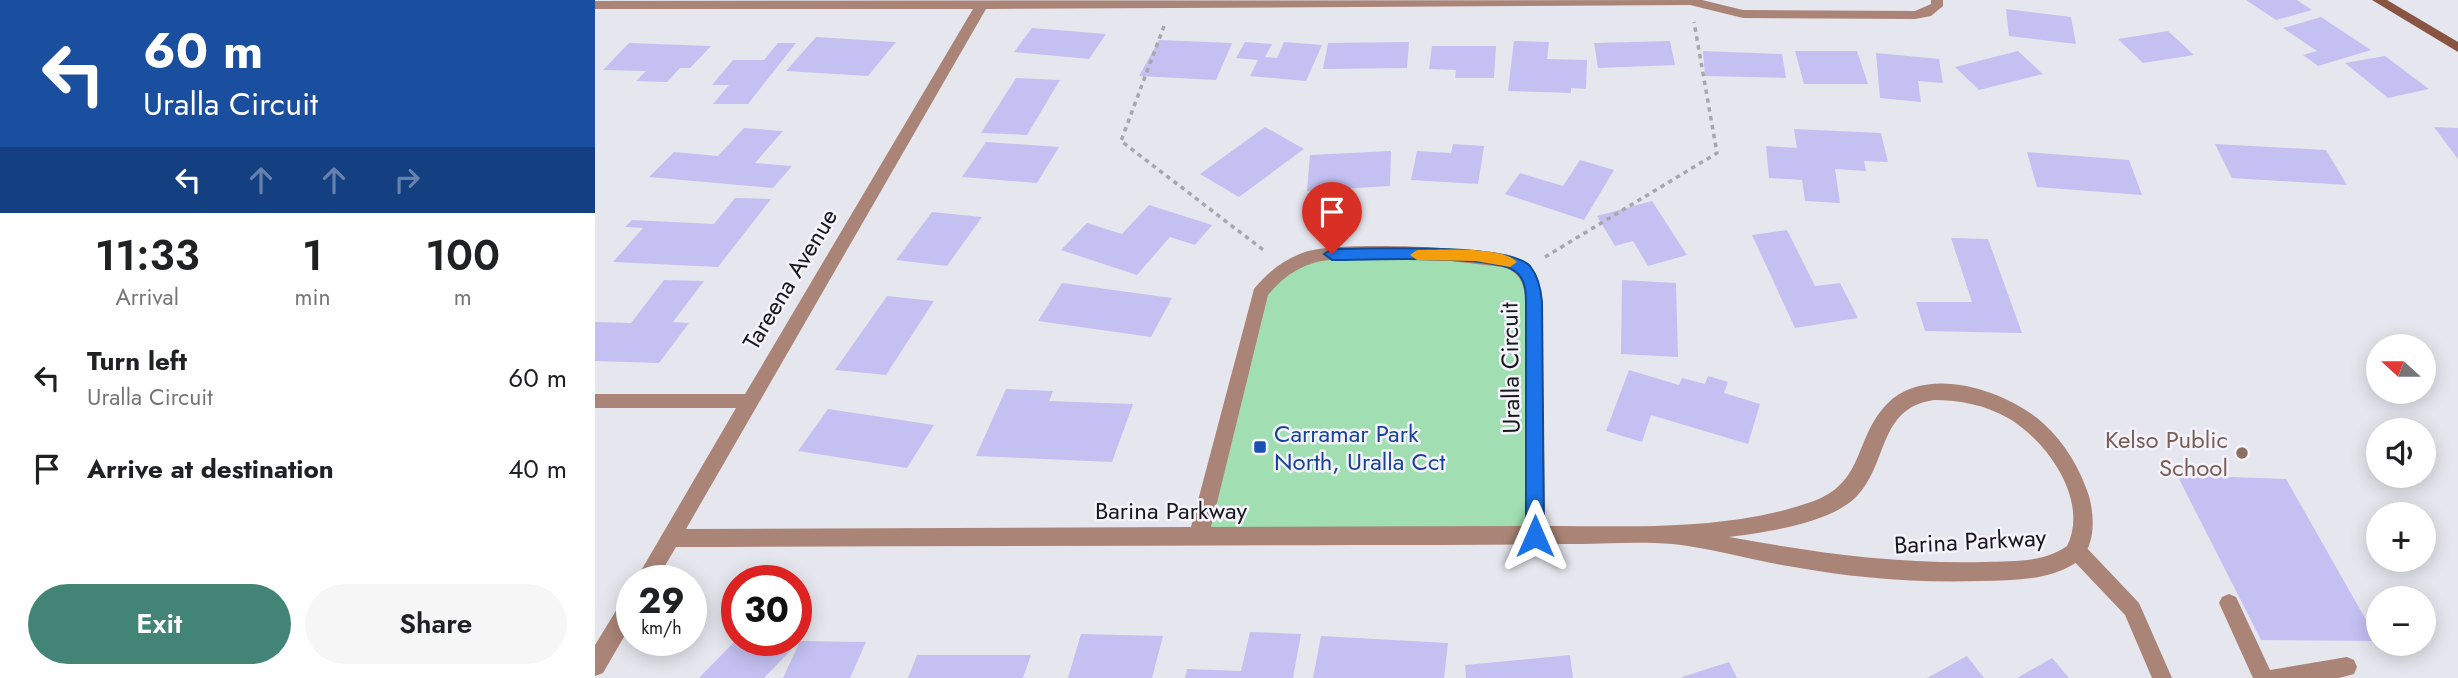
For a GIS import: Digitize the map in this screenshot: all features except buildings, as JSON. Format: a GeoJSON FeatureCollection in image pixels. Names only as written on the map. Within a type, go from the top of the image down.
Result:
{"type":"FeatureCollection","features":[{"type":"Feature","properties":{"kind":"main road"},"geometry":{"type":"LineString","coordinates":[[2378,0],[2458,48]]}},
{"type":"Feature","properties":{"kind":"street"},"geometry":{"type":"LineString","coordinates":[[595,5],[651,2],[1172,5],[1692,0],[1743,14],[1915,15],[1933,10],[1937,6],[1937,0]]}},
{"type":"Feature","properties":{"kind":"street","name":"Tareena Avenue"},"geometry":{"type":"LineString","coordinates":[[654,565],[982,5]]}},
{"type":"Feature","properties":{"kind":"street","name":"Uralla Circuit"},"geometry":{"type":"LineString","coordinates":[[1199,536],[1260,293],[1287,268],[1313,256],[1358,254],[1475,256],[1514,263],[1524,270],[1533,287],[1534,302],[1535,536]]}},
{"type":"Feature","properties":{"kind":"street","name":"Barina Parkway"},"geometry":{"type":"LineString","coordinates":[[670,538],[1672,535],[1802,515],[1829,505],[1849,492],[1863,472],[1880,427],[1889,412],[1903,401],[1922,394],[1946,392],[1972,396],[2023,418],[2042,437],[2073,480],[2081,505],[2084,530],[2077,551],[2058,564],[2031,569],[1893,572],[1844,566],[1672,535]]}},
{"type":"Feature","properties":{"kind":"street"},"geometry":{"type":"LineString","coordinates":[[595,401],[748,401]]}},
{"type":"Feature","properties":{"kind":"street"},"geometry":{"type":"LineString","coordinates":[[595,665],[616,630]]}},
{"type":"Feature","properties":{"kind":"lane"},"geometry":{"type":"LineString","coordinates":[[2077,551],[2132,609],[2162,678]]}},
{"type":"Feature","properties":{"kind":"lane"},"geometry":{"type":"LineString","coordinates":[[2229,603],[2263,678]]}},
{"type":"Feature","properties":{"kind":"lane"},"geometry":{"type":"LineString","coordinates":[[2274,678],[2347,667]]}},
{"type":"Feature","properties":{"kind":"path"},"geometry":{"type":"LineString","coordinates":[[1524,270],[1717,153],[1692,0]]}},
{"type":"Feature","properties":{"kind":"path"},"geometry":{"type":"LineString","coordinates":[[1172,5],[1121,141],[1287,268]]}},
{"type":"Feature","properties":{"kind":"green space"},"geometry":{"type":"Polygon","coordinates":[[[1313,256],[1486,257],[1530,280],[1535,536],[1199,536],[1260,293],[1313,256]]]}},
{"type":"Feature","properties":{"kind":"slow traffic"},"geometry":{"type":"LineString","coordinates":[[1417,255],[1475,256],[1510,262]]}},
{"type":"Feature","properties":{"kind":"place","name":"Carramar Park North, Uralla Cct"},"geometry":{"type":"Point","coordinates":[1260,447]}},
{"type":"Feature","properties":{"kind":"place","name":"Kelso Public School"},"geometry":{"type":"Point","coordinates":[2242,453]}},
{"type":"Feature","properties":{"kind":"route"},"geometry":{"type":"LineString","coordinates":[[1332,254],[1475,256],[1514,263],[1524,270],[1533,287],[1534,302],[1535,536]]}}]}
